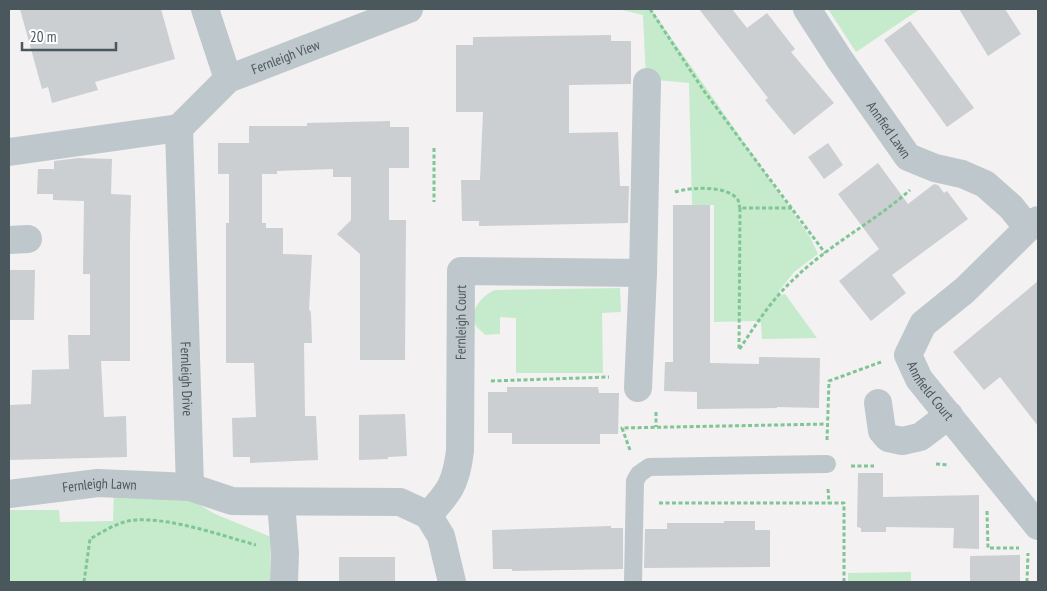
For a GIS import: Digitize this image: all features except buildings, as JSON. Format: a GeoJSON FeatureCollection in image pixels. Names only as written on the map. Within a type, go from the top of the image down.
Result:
{"type":"FeatureCollection","features":[{"type":"Feature","properties":{"kind":"street"},"geometry":{"type":"LineString","coordinates":[[205,9],[228,80]]}},
{"type":"Feature","properties":{"kind":"street","name":"Fernleigh View"},"geometry":{"type":"LineString","coordinates":[[179,128],[228,80],[409,9]]}},
{"type":"Feature","properties":{"kind":"street","name":"Annfied Lawn"},"geometry":{"type":"LineString","coordinates":[[807,9],[908,157],[935,168],[962,174],[985,184],[1033,224]]}},
{"type":"Feature","properties":{"kind":"street"},"geometry":{"type":"LineString","coordinates":[[638,388],[643,273],[647,82]]}},
{"type":"Feature","properties":{"kind":"street"},"geometry":{"type":"LineString","coordinates":[[11,142],[179,128]]}},
{"type":"Feature","properties":{"kind":"street","name":"Fernleigh Drive"},"geometry":{"type":"LineString","coordinates":[[179,128],[190,486]]}},
{"type":"Feature","properties":{"kind":"street","name":"Annfield Court"},"geometry":{"type":"LineString","coordinates":[[1033,224],[965,290],[923,324],[908,355],[919,379],[948,415],[1033,537]]}},
{"type":"Feature","properties":{"kind":"street","name":"Fernleigh Court"},"geometry":{"type":"LineString","coordinates":[[428,515],[446,496],[454,481],[460,451],[461,271],[643,273]]}},
{"type":"Feature","properties":{"kind":"street"},"geometry":{"type":"LineString","coordinates":[[878,402],[882,431],[888,438],[902,441],[920,437],[948,415]]}},
{"type":"Feature","properties":{"kind":"street","name":"Fernleigh Lawn"},"geometry":{"type":"LineString","coordinates":[[9,494],[98,483],[190,486]]}},
{"type":"Feature","properties":{"kind":"street"},"geometry":{"type":"LineString","coordinates":[[190,486],[232,501],[400,502],[428,515],[441,536],[452,582]]}},
{"type":"Feature","properties":{"kind":"street"},"geometry":{"type":"LineString","coordinates":[[281,502],[285,553],[284,582]]}},
{"type":"Feature","properties":{"kind":"lane"},"geometry":{"type":"LineString","coordinates":[[633,582],[635,481],[639,474],[650,467],[827,464]]}},
{"type":"Feature","properties":{"kind":"path"},"geometry":{"type":"LineString","coordinates":[[650,9],[704,91],[825,253]]}},
{"type":"Feature","properties":{"kind":"path"},"geometry":{"type":"LineString","coordinates":[[434,148],[434,202]]}},
{"type":"Feature","properties":{"kind":"path"},"geometry":{"type":"LineString","coordinates":[[686,189],[725,191],[738,200],[740,208],[739,350],[769,305],[795,277],[897,201],[935,168]]}},
{"type":"Feature","properties":{"kind":"path"},"geometry":{"type":"LineString","coordinates":[[740,208],[792,208]]}},
{"type":"Feature","properties":{"kind":"path"},"geometry":{"type":"LineString","coordinates":[[460,382],[625,377],[626,389],[638,388]]}},
{"type":"Feature","properties":{"kind":"path"},"geometry":{"type":"LineString","coordinates":[[639,474],[622,428],[826,424]]}},
{"type":"Feature","properties":{"kind":"path"},"geometry":{"type":"LineString","coordinates":[[934,464],[944,463],[956,467]]}},
{"type":"Feature","properties":{"kind":"path"},"geometry":{"type":"LineString","coordinates":[[847,466],[876,466]]}},
{"type":"Feature","properties":{"kind":"path"},"geometry":{"type":"LineString","coordinates":[[657,503],[828,503]]}},
{"type":"Feature","properties":{"kind":"path"},"geometry":{"type":"LineString","coordinates":[[986,506],[988,548],[1020,548]]}},
{"type":"Feature","properties":{"kind":"path"},"geometry":{"type":"LineString","coordinates":[[84,582],[90,539],[114,525],[135,520],[178,524],[285,553]]}},
{"type":"Feature","properties":{"kind":"path"},"geometry":{"type":"LineString","coordinates":[[1027,582],[1033,537]]}},
{"type":"Feature","properties":{"kind":"green space"},"geometry":{"type":"Polygon","coordinates":[[[618,9],[651,9],[810,237],[818,254],[794,272],[779,291],[781,295],[785,294],[817,338],[762,339],[761,323],[756,321],[714,322],[714,205],[692,205],[689,83],[646,79],[643,15],[618,9]]]}},
{"type":"Feature","properties":{"kind":"green space"},"geometry":{"type":"Polygon","coordinates":[[[828,9],[920,9],[856,52],[828,9]]]}},
{"type":"Feature","properties":{"kind":"green space"},"geometry":{"type":"Polygon","coordinates":[[[620,288],[621,312],[602,313],[603,373],[516,373],[516,318],[500,317],[500,334],[485,335],[476,326],[474,320],[473,315],[478,304],[495,290],[620,288]]]}},
{"type":"Feature","properties":{"kind":"green space"},"geometry":{"type":"Polygon","coordinates":[[[114,490],[185,496],[215,514],[271,537],[270,582],[9,582],[9,510],[59,510],[60,522],[113,521],[114,490]]]}},
{"type":"Feature","properties":{"kind":"green space"},"geometry":{"type":"Polygon","coordinates":[[[911,572],[911,582],[848,582],[848,573],[911,572]]]}}]}
